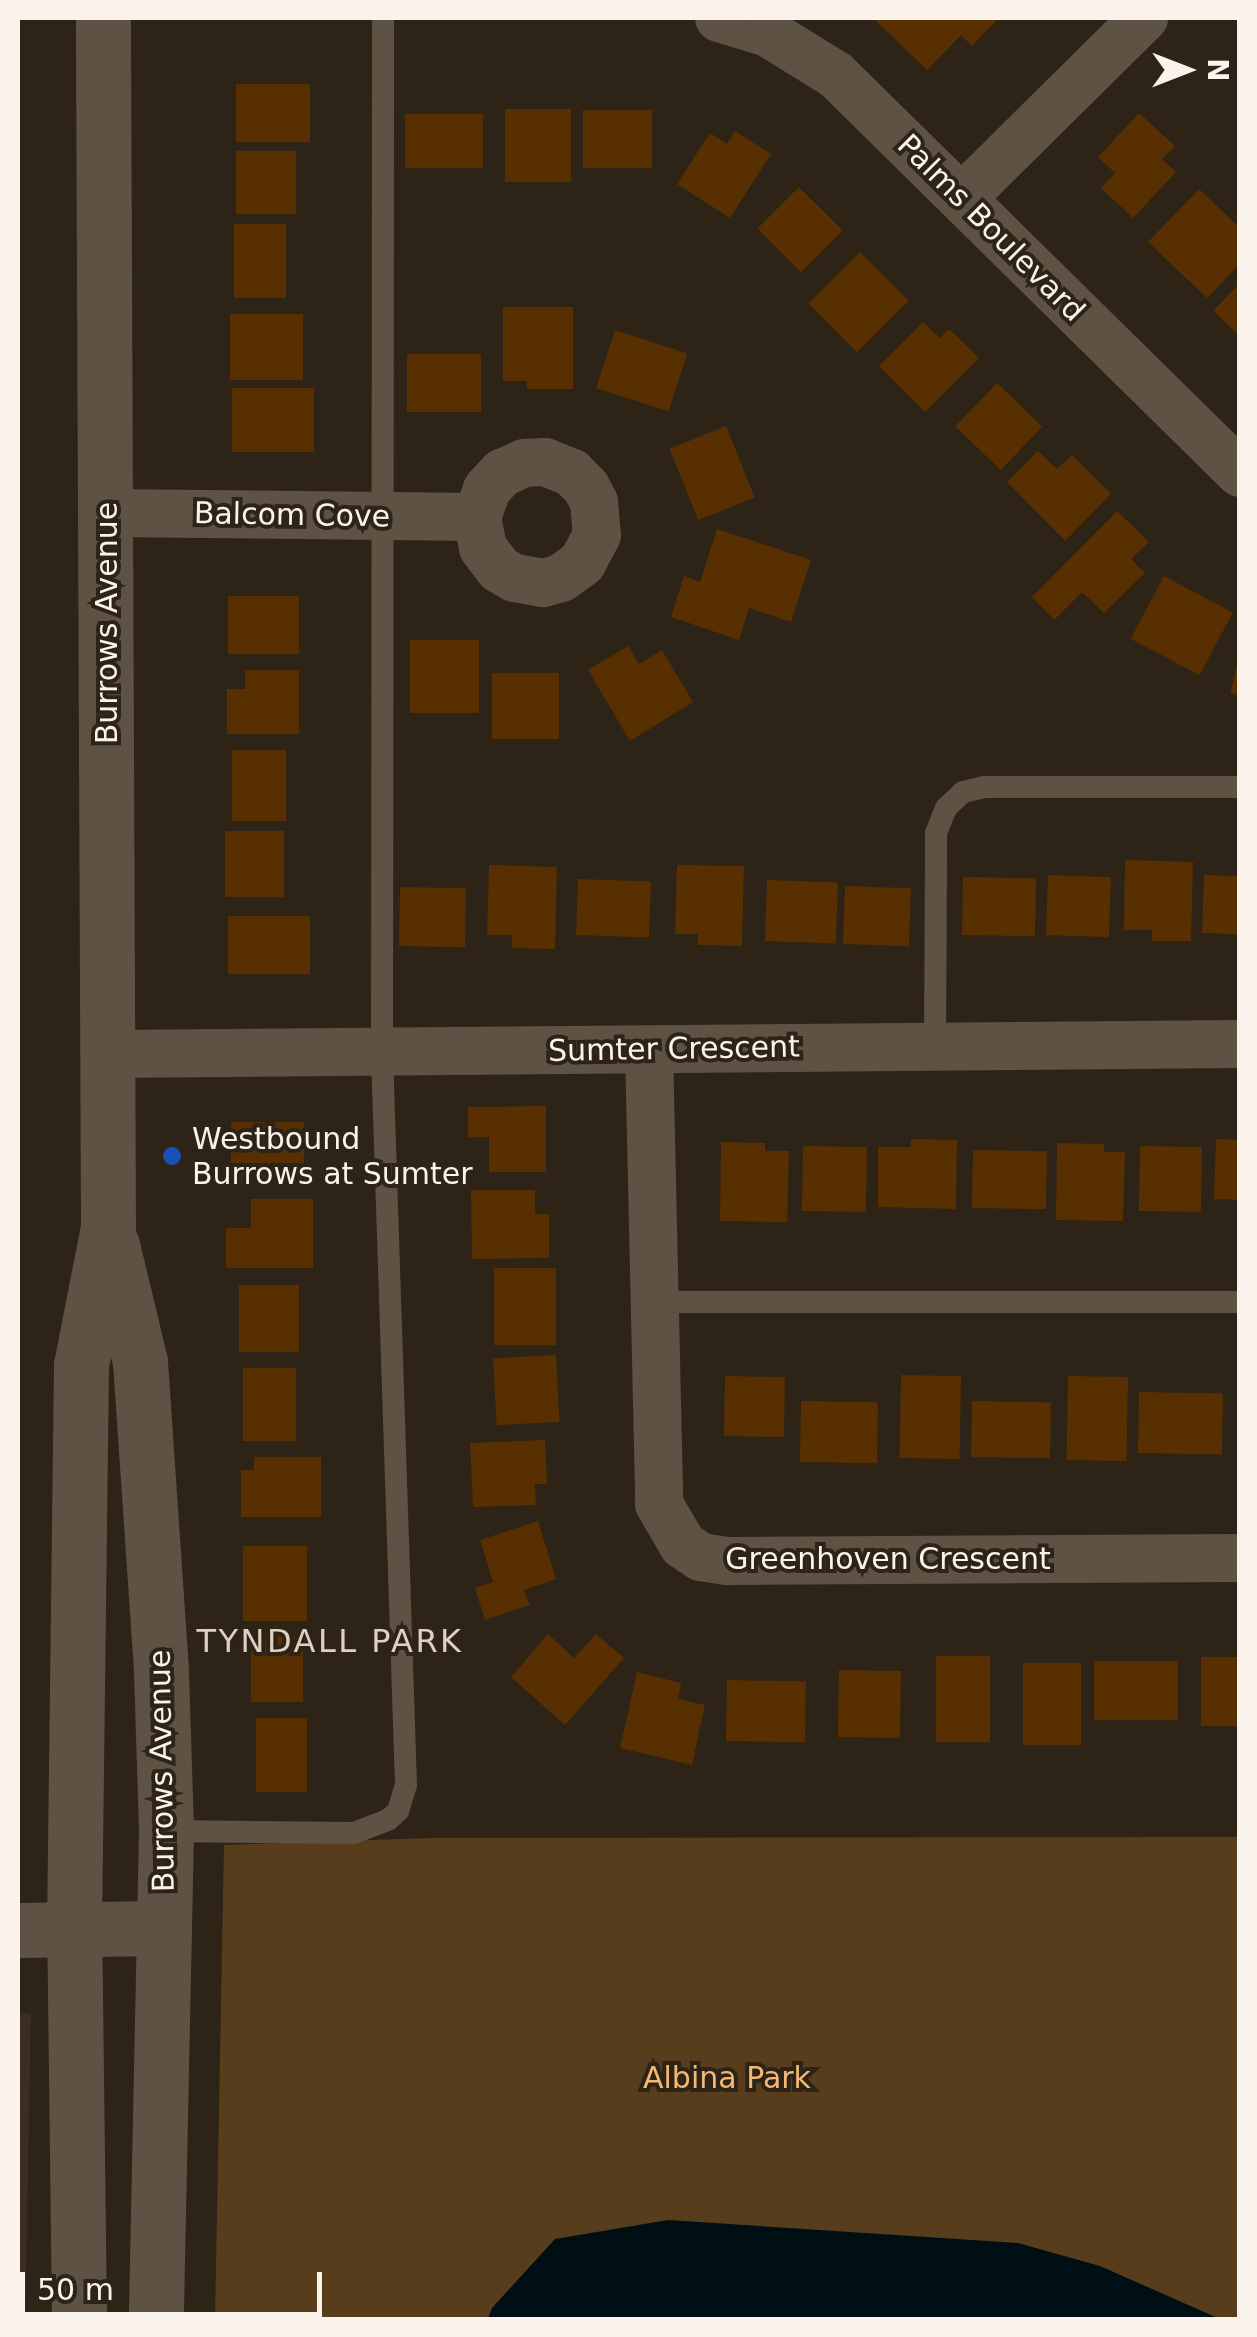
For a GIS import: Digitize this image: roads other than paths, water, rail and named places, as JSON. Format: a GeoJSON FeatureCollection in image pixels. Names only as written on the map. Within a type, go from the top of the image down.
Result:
{"type":"FeatureCollection","features":[{"type":"Feature","properties":{"kind":"street","name":"Burrows Avenue"},"geometry":{"type":"LineString","coordinates":[[79,2320],[74,1929],[82,1365],[108,1228],[103,18]]}},
{"type":"Feature","properties":{"kind":"street","name":"Palms Boulevard"},"geometry":{"type":"LineString","coordinates":[[719,18],[768,33],[836,74],[964,197],[1222,460],[1240,473]]}},
{"type":"Feature","properties":{"kind":"street"},"geometry":{"type":"LineString","coordinates":[[964,197],[1144,18]]}},
{"type":"Feature","properties":{"kind":"street","name":"Balcom Cove"},"geometry":{"type":"LineString","coordinates":[[106,513],[477,517]]}},
{"type":"Feature","properties":{"kind":"street","name":"Sumter Crescent"},"geometry":{"type":"LineString","coordinates":[[109,1054],[1240,1044]]}},
{"type":"Feature","properties":{"kind":"street","name":"Greenhoven Crescent"},"geometry":{"type":"LineString","coordinates":[[648,1050],[659,1504],[670,1529],[701,1558],[1240,1558]]}},
{"type":"Feature","properties":{"kind":"street","name":"Burrows Avenue"},"geometry":{"type":"LineString","coordinates":[[108,1228],[140,1362],[161,1670],[166,1831],[156,2320]]}},
{"type":"Feature","properties":{"kind":"street"},"geometry":{"type":"LineString","coordinates":[[18,1930],[164,1928]]}},
{"type":"Feature","properties":{"kind":"lane"},"geometry":{"type":"LineString","coordinates":[[166,1831],[354,1833],[388,1820],[398,1811],[406,1785],[382,1052],[384,18]]}},
{"type":"Feature","properties":{"kind":"lane"},"geometry":{"type":"LineString","coordinates":[[935,1046],[936,833],[946,808],[963,792],[984,787],[1240,787]]}},
{"type":"Feature","properties":{"kind":"lane"},"geometry":{"type":"LineString","coordinates":[[656,1302],[1240,1302]]}},
{"type":"Feature","properties":{"kind":"place","name":"Westbound Burrows at Sumter"},"geometry":{"type":"Point","coordinates":[172,1156]}},
{"type":"Feature","properties":{"kind":"district","name":"TYNDALL PARK"},"geometry":{"type":"Point","coordinates":[330,1641]}},
{"type":"Feature","properties":{"kind":"park label","name":"Albina Park"},"geometry":{"type":"Point","coordinates":[727,2078]}}]}
